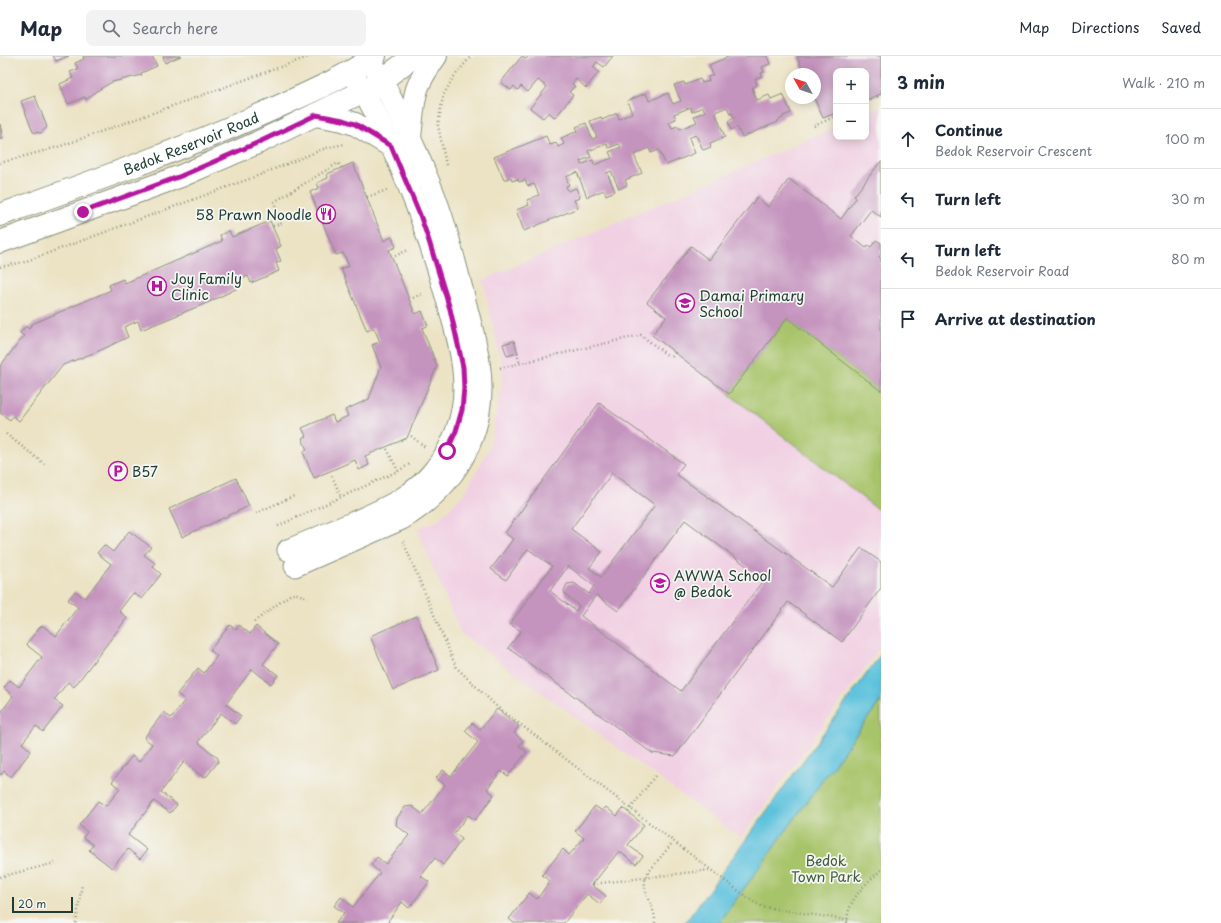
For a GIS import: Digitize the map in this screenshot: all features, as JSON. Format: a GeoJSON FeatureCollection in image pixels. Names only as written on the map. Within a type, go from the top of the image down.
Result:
{"type":"FeatureCollection","features":[{"type":"Feature","properties":{"kind":"main road","name":"Bedok Reservoir Road"},"geometry":{"type":"LineString","coordinates":[[0,242],[181,176],[257,143],[316,115],[373,85],[414,56]]}},
{"type":"Feature","properties":{"kind":"main road"},"geometry":{"type":"LineString","coordinates":[[316,115],[343,120],[400,142],[413,109],[417,88],[436,56]]}},
{"type":"Feature","properties":{"kind":"main road","name":"Bedok Reservoir Road"},"geometry":{"type":"LineString","coordinates":[[0,215],[173,152],[306,94],[352,71],[373,58]]}},
{"type":"Feature","properties":{"kind":"street"},"geometry":{"type":"LineString","coordinates":[[373,58],[373,85],[400,142],[439,208],[453,254],[472,328],[481,374],[481,399],[479,412],[473,435],[463,458],[449,479],[418,509],[402,519],[344,545],[292,558],[392,505],[411,493],[428,478],[442,461],[453,441],[460,420],[464,399],[464,377],[458,342],[452,315],[420,215],[400,142]]}},
{"type":"Feature","properties":{"kind":"street"},"geometry":{"type":"LineString","coordinates":[[352,71],[373,85]]}},
{"type":"Feature","properties":{"kind":"path"},"geometry":{"type":"LineString","coordinates":[[0,163],[61,146],[311,56]]}},
{"type":"Feature","properties":{"kind":"path"},"geometry":{"type":"LineString","coordinates":[[869,101],[881,95]]}},
{"type":"Feature","properties":{"kind":"path"},"geometry":{"type":"LineString","coordinates":[[814,126],[833,117]]}},
{"type":"Feature","properties":{"kind":"path"},"geometry":{"type":"LineString","coordinates":[[0,267],[24,262],[257,176],[326,148],[346,144]]}},
{"type":"Feature","properties":{"kind":"path"},"geometry":{"type":"LineString","coordinates":[[273,226],[282,223],[274,202],[338,163],[342,168]]}},
{"type":"Feature","properties":{"kind":"path"},"geometry":{"type":"LineString","coordinates":[[367,197],[390,189]]}},
{"type":"Feature","properties":{"kind":"path"},"geometry":{"type":"LineString","coordinates":[[406,245],[410,257]]}},
{"type":"Feature","properties":{"kind":"path"},"geometry":{"type":"LineString","coordinates":[[395,256],[408,250]]}},
{"type":"Feature","properties":{"kind":"path"},"geometry":{"type":"LineString","coordinates":[[413,298],[422,294],[420,287]]}},
{"type":"Feature","properties":{"kind":"path"},"geometry":{"type":"LineString","coordinates":[[496,369],[641,335],[671,358],[676,353]]}},
{"type":"Feature","properties":{"kind":"path"},"geometry":{"type":"LineString","coordinates":[[517,354],[520,364]]}},
{"type":"Feature","properties":{"kind":"path"},"geometry":{"type":"LineString","coordinates":[[6,434],[46,464]]}},
{"type":"Feature","properties":{"kind":"path"},"geometry":{"type":"LineString","coordinates":[[411,436],[424,448],[428,442]]}},
{"type":"Feature","properties":{"kind":"path"},"geometry":{"type":"LineString","coordinates":[[387,449],[398,471]]}},
{"type":"Feature","properties":{"kind":"path"},"geometry":{"type":"LineString","coordinates":[[278,526],[398,471],[411,463]]}},
{"type":"Feature","properties":{"kind":"path"},"geometry":{"type":"LineString","coordinates":[[332,476],[341,497]]}},
{"type":"Feature","properties":{"kind":"path"},"geometry":{"type":"LineString","coordinates":[[256,513],[294,496]]}},
{"type":"Feature","properties":{"kind":"path"},"geometry":{"type":"LineString","coordinates":[[400,535],[456,667],[495,705],[629,810],[749,899],[762,907],[848,922],[851,905],[858,893],[881,870]]}},
{"type":"Feature","properties":{"kind":"path"},"geometry":{"type":"LineString","coordinates":[[254,622],[291,594],[298,594],[308,598]]}},
{"type":"Feature","properties":{"kind":"path"},"geometry":{"type":"LineString","coordinates":[[629,810],[655,776]]}},
{"type":"Feature","properties":{"kind":"path"},"geometry":{"type":"LineString","coordinates":[[655,923],[653,909],[644,887],[645,878],[673,842]]}},
{"type":"Feature","properties":{"kind":"path"},"geometry":{"type":"LineString","coordinates":[[0,877],[55,863]]}},
{"type":"Feature","properties":{"kind":"path"},"geometry":{"type":"LineString","coordinates":[[594,884],[710,870]]}},
{"type":"Feature","properties":{"kind":"path"},"geometry":{"type":"LineString","coordinates":[[76,923],[82,884]]}},
{"type":"Feature","properties":{"kind":"shaded area","name":"AWWA School @ Bedok"},"geometry":{"type":"Polygon","coordinates":[[[881,107],[881,646],[741,838],[460,633],[417,529],[437,521],[465,493],[490,446],[503,373],[483,280],[833,128],[833,140],[869,140],[869,113],[881,107]]]}},
{"type":"Feature","properties":{"kind":"green space"},"geometry":{"type":"Polygon","coordinates":[[[787,318],[881,391],[881,512],[729,394],[787,318]]]}},
{"type":"Feature","properties":{"kind":"green space","name":"Bedok Town Park"},"geometry":{"type":"Polygon","coordinates":[[[881,700],[881,923],[719,923],[881,700]]]}},
{"type":"Feature","properties":{"kind":"water"},"geometry":{"type":"Polygon","coordinates":[[[881,654],[881,700],[719,923],[685,923],[881,654]]]}},
{"type":"Feature","properties":{"kind":"building"},"geometry":{"type":"Polygon","coordinates":[[[53,56],[69,56],[56,61],[53,56]]]}},
{"type":"Feature","properties":{"kind":"building"},"geometry":{"type":"Polygon","coordinates":[[[83,56],[152,56],[157,66],[141,73],[142,75],[112,82],[95,92],[86,100],[85,97],[68,104],[60,84],[73,78],[70,72],[78,69],[75,63],[84,59],[83,56]]]}},
{"type":"Feature","properties":{"kind":"building"},"geometry":{"type":"Polygon","coordinates":[[[163,56],[181,56],[165,63],[163,56]]]}},
{"type":"Feature","properties":{"kind":"building"},"geometry":{"type":"Polygon","coordinates":[[[522,56],[526,59],[529,56],[613,56],[604,67],[597,62],[593,67],[599,72],[586,88],[576,79],[572,84],[575,86],[569,92],[573,95],[555,118],[549,112],[543,118],[530,108],[547,87],[538,80],[528,92],[521,86],[518,90],[514,86],[511,90],[501,82],[522,56]]]}},
{"type":"Feature","properties":{"kind":"building"},"geometry":{"type":"Polygon","coordinates":[[[730,56],[767,56],[770,64],[762,67],[764,72],[761,73],[762,76],[755,79],[757,85],[752,88],[757,100],[769,95],[771,99],[783,94],[785,104],[787,104],[791,113],[783,116],[783,118],[777,121],[778,122],[742,137],[737,127],[731,130],[728,121],[734,118],[732,113],[730,114],[727,107],[715,112],[725,137],[710,143],[711,147],[703,150],[696,135],[693,136],[689,138],[695,153],[666,165],[659,150],[651,153],[649,148],[634,155],[642,173],[625,180],[627,185],[619,189],[611,171],[607,173],[615,191],[606,195],[604,190],[587,197],[577,172],[566,177],[569,185],[566,186],[568,191],[576,188],[580,198],[574,200],[578,208],[524,231],[516,210],[529,205],[527,200],[539,195],[534,184],[528,186],[525,180],[519,182],[518,179],[512,181],[511,177],[504,180],[494,157],[546,136],[550,145],[556,143],[558,147],[564,144],[561,138],[578,131],[576,127],[586,123],[592,139],[597,137],[590,121],[601,117],[602,120],[617,113],[619,119],[632,113],[627,101],[646,93],[649,101],[668,93],[673,104],[681,101],[674,85],[684,82],[685,85],[700,79],[702,83],[709,81],[708,77],[713,75],[709,65],[730,56]],[[691,107],[674,114],[676,119],[669,122],[672,128],[678,126],[680,129],[697,122],[694,116],[705,112],[703,107],[692,112],[691,107]],[[607,144],[588,151],[591,157],[580,161],[581,165],[593,160],[594,165],[612,158],[609,152],[621,147],[619,144],[608,148],[607,144]]]}},
{"type":"Feature","properties":{"kind":"building"},"geometry":{"type":"Polygon","coordinates":[[[797,56],[881,56],[881,94],[869,99],[869,68],[833,68],[833,114],[823,118],[817,104],[821,104],[821,68],[802,68],[797,56]]]}},
{"type":"Feature","properties":{"kind":"building"},"geometry":{"type":"Polygon","coordinates":[[[35,96],[47,127],[41,133],[33,132],[21,101],[35,96]]]}},
{"type":"Feature","properties":{"kind":"building"},"geometry":{"type":"Polygon","coordinates":[[[0,124],[3,138],[0,139],[0,124]]]}},
{"type":"Feature","properties":{"kind":"building"},"geometry":{"type":"Polygon","coordinates":[[[881,161],[881,217],[871,210],[851,236],[866,248],[868,245],[871,247],[876,240],[881,243],[881,254],[879,257],[881,258],[881,391],[787,318],[729,394],[652,335],[666,317],[647,302],[691,246],[709,260],[757,197],[768,207],[789,179],[841,219],[856,198],[854,196],[881,161]]]}},
{"type":"Feature","properties":{"kind":"building"},"geometry":{"type":"Polygon","coordinates":[[[353,163],[384,241],[392,237],[396,247],[389,250],[415,314],[422,311],[428,326],[422,328],[437,366],[407,438],[365,456],[369,465],[359,470],[355,460],[314,478],[303,452],[307,450],[302,438],[306,436],[302,428],[332,415],[335,422],[348,416],[345,410],[369,399],[381,367],[372,345],[380,342],[374,328],[367,331],[341,269],[349,266],[343,253],[336,255],[310,192],[319,188],[317,183],[328,178],[327,174],[353,163]]]}},
{"type":"Feature","properties":{"kind":"building"},"geometry":{"type":"Polygon","coordinates":[[[270,221],[281,246],[276,249],[281,261],[276,263],[279,271],[251,283],[248,276],[235,281],[238,288],[209,302],[141,330],[138,321],[124,327],[128,337],[101,350],[63,365],[19,421],[13,416],[10,420],[0,413],[0,366],[24,336],[20,333],[26,326],[29,329],[32,324],[111,290],[109,285],[123,279],[125,283],[222,241],[220,235],[229,231],[232,237],[270,221]]]}},
{"type":"Feature","properties":{"kind":"building"},"geometry":{"type":"Polygon","coordinates":[[[514,341],[518,353],[507,356],[503,344],[514,341]]]}},
{"type":"Feature","properties":{"kind":"building"},"geometry":{"type":"Polygon","coordinates":[[[599,403],[684,464],[676,474],[832,587],[861,548],[881,562],[881,588],[842,642],[788,602],[675,756],[652,753],[508,648],[521,631],[510,624],[552,566],[528,549],[506,580],[491,569],[513,539],[505,533],[599,403]],[[612,473],[571,529],[602,552],[589,568],[601,577],[655,505],[612,473]],[[685,520],[618,611],[596,595],[581,616],[681,691],[764,579],[685,520]],[[568,566],[550,591],[576,611],[579,606],[565,594],[564,591],[567,584],[574,583],[589,594],[594,586],[568,566]]]}},
{"type":"Feature","properties":{"kind":"building"},"geometry":{"type":"Polygon","coordinates":[[[236,478],[249,506],[182,537],[169,509],[236,478]]]}},
{"type":"Feature","properties":{"kind":"building"},"geometry":{"type":"Polygon","coordinates":[[[129,531],[151,547],[144,555],[155,563],[153,567],[161,574],[142,599],[133,593],[119,611],[127,618],[74,687],[68,682],[54,700],[63,706],[43,732],[36,726],[22,743],[31,751],[11,777],[4,771],[1,775],[0,714],[13,696],[4,688],[10,680],[19,687],[42,657],[28,646],[27,643],[40,627],[43,626],[56,636],[78,607],[68,600],[75,591],[85,598],[111,564],[97,553],[104,545],[113,552],[129,531]]]}},
{"type":"Feature","properties":{"kind":"building"},"geometry":{"type":"Polygon","coordinates":[[[417,616],[439,670],[393,690],[370,636],[417,616]]]}},
{"type":"Feature","properties":{"kind":"building"},"geometry":{"type":"Polygon","coordinates":[[[230,625],[236,630],[239,625],[250,634],[256,626],[278,644],[263,664],[278,675],[271,684],[252,669],[226,704],[241,716],[235,724],[221,713],[198,742],[218,758],[218,762],[207,776],[203,777],[184,762],[161,792],[177,805],[170,813],[154,801],[128,835],[147,850],[140,859],[128,849],[112,868],[89,850],[93,845],[83,837],[87,832],[79,825],[98,801],[106,806],[120,789],[112,782],[132,756],[139,762],[152,744],[144,738],[164,712],[171,718],[185,700],[177,694],[198,668],[204,673],[217,656],[210,650],[230,625]]]}},
{"type":"Feature","properties":{"kind":"building"},"geometry":{"type":"Polygon","coordinates":[[[497,709],[519,726],[514,733],[523,741],[519,746],[527,752],[508,776],[501,771],[487,789],[494,795],[475,820],[468,815],[454,833],[462,839],[443,865],[435,858],[421,876],[429,882],[409,908],[402,902],[388,921],[390,923],[336,923],[344,913],[334,906],[341,897],[353,907],[380,873],[371,865],[377,857],[386,864],[409,835],[396,825],[397,818],[405,807],[412,806],[422,814],[445,785],[436,778],[443,770],[451,776],[478,742],[465,731],[472,723],[480,729],[497,709]]]}},
{"type":"Feature","properties":{"kind":"building"},"geometry":{"type":"Polygon","coordinates":[[[595,806],[602,811],[606,807],[617,816],[623,808],[644,825],[628,845],[643,856],[636,864],[619,851],[592,885],[606,896],[600,904],[587,894],[564,923],[514,923],[509,919],[529,893],[537,899],[550,881],[542,875],[563,849],[569,855],[584,838],[575,831],[595,806]]]}},
{"type":"Feature","properties":{"kind":"place","name":"58 Prawn Noodle"},"geometry":{"type":"Point","coordinates":[326,214]}},
{"type":"Feature","properties":{"kind":"place","name":"Joy Family Clinic"},"geometry":{"type":"Point","coordinates":[157,286]}},
{"type":"Feature","properties":{"kind":"place","name":"Damai Primary School"},"geometry":{"type":"Point","coordinates":[685,303]}},
{"type":"Feature","properties":{"kind":"place","name":"B57"},"geometry":{"type":"Point","coordinates":[118,471]}},
{"type":"Feature","properties":{"kind":"place","name":"AWWA School @ Bedok"},"geometry":{"type":"Point","coordinates":[660,583]}},
{"type":"Feature","properties":{"kind":"route"},"geometry":{"type":"LineString","coordinates":[[83,212],[181,176],[257,143],[316,115],[355,124],[391,146],[420,215],[438,267],[450,309],[463,367],[464,399],[462,410],[453,441],[447,451]]}}]}
